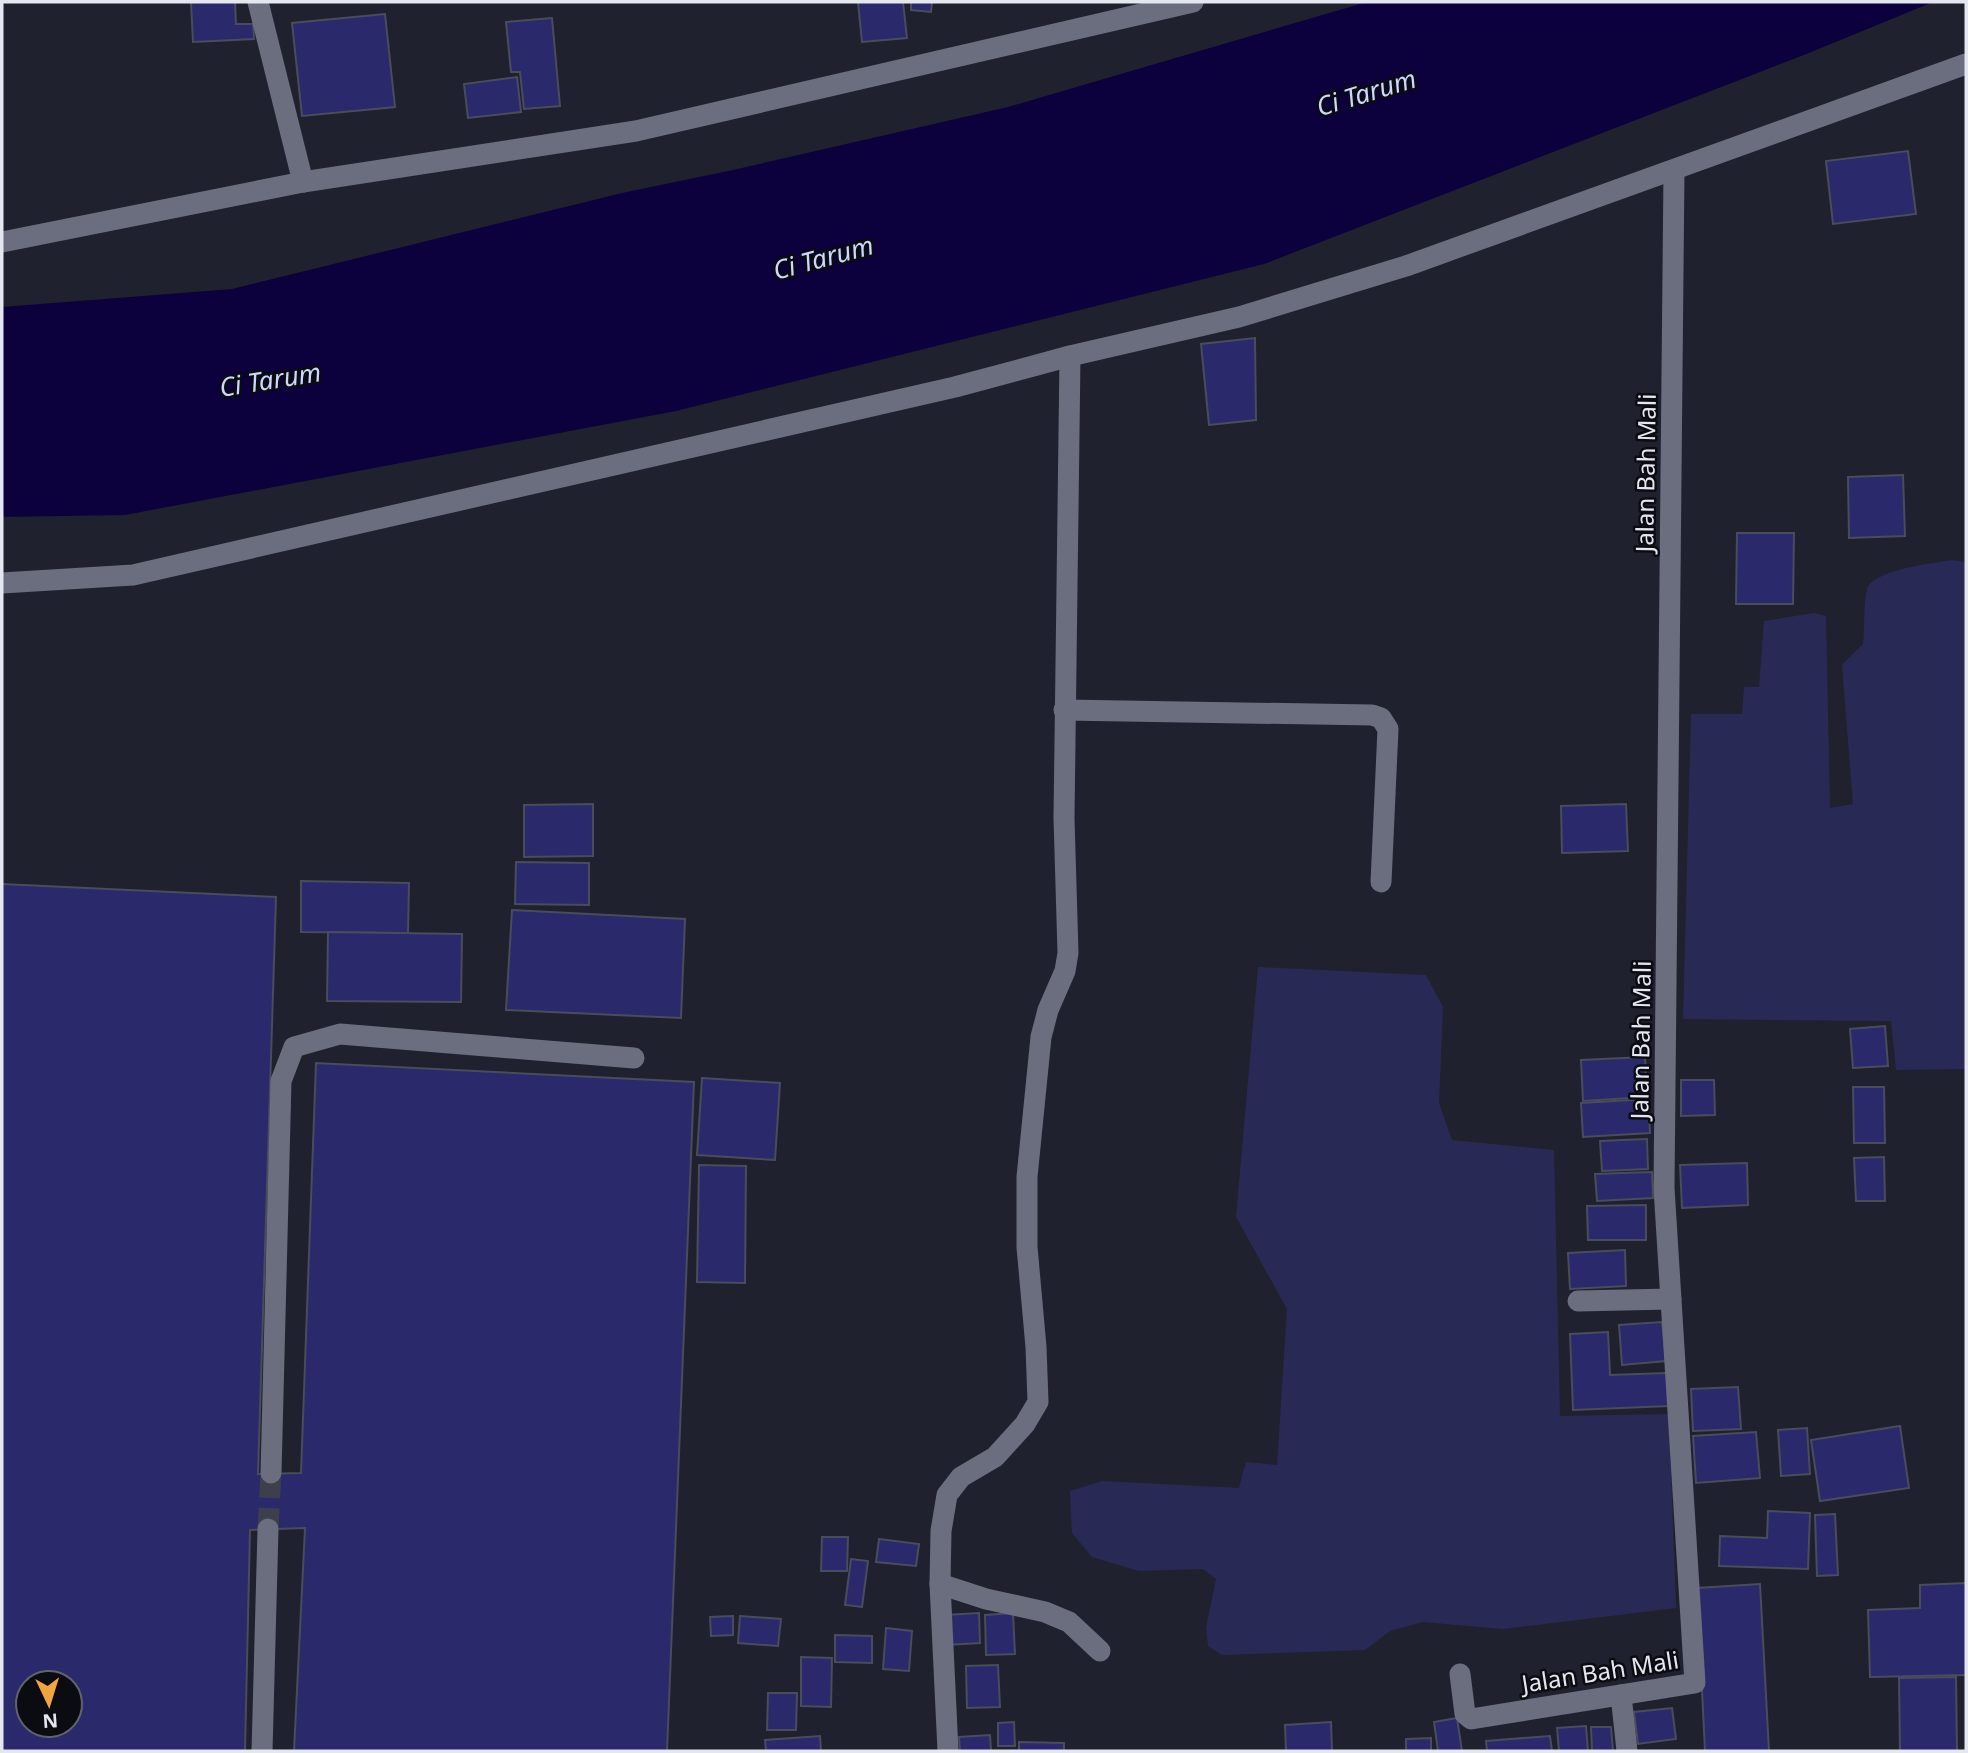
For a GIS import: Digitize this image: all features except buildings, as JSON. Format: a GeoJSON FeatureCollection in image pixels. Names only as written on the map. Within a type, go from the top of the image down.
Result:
{"type":"FeatureCollection","features":[{"type":"Feature","properties":{"kind":"street"},"geometry":{"type":"LineString","coordinates":[[258,2],[303,183]]}},
{"type":"Feature","properties":{"kind":"street"},"geometry":{"type":"LineString","coordinates":[[2,242],[303,183],[636,131],[1193,2]]}},
{"type":"Feature","properties":{"kind":"street"},"geometry":{"type":"LineString","coordinates":[[2,583],[133,575],[955,387],[1070,356],[1239,317],[1406,266],[1966,64]]}},
{"type":"Feature","properties":{"kind":"street","name":"Jalan Bah Mali"},"geometry":{"type":"LineString","coordinates":[[1460,1674],[1465,1714],[1471,1719],[1695,1682],[1664,1174],[1674,170]]}},
{"type":"Feature","properties":{"kind":"street"},"geometry":{"type":"LineString","coordinates":[[948,1751],[940,1584],[941,1531],[947,1495],[961,1478],[995,1457],[1026,1424],[1038,1402],[1027,1247],[1027,1177],[1041,1037],[1048,1010],[1065,971],[1068,953],[1063,818],[1070,356]]}},
{"type":"Feature","properties":{"kind":"street"},"geometry":{"type":"LineString","coordinates":[[1064,710],[1372,715],[1381,718],[1388,729],[1381,882]]}},
{"type":"Feature","properties":{"kind":"street"},"geometry":{"type":"LineString","coordinates":[[271,1473],[281,1081],[294,1047],[340,1034],[634,1058]]}},
{"type":"Feature","properties":{"kind":"street"},"geometry":{"type":"LineString","coordinates":[[1577,1301],[1671,1299]]}},
{"type":"Feature","properties":{"kind":"street"},"geometry":{"type":"LineString","coordinates":[[262,1751],[268,1529]]}},
{"type":"Feature","properties":{"kind":"street"},"geometry":{"type":"LineString","coordinates":[[940,1584],[986,1599],[1045,1612],[1069,1622],[1100,1651]]}},
{"type":"Feature","properties":{"kind":"street"},"geometry":{"type":"LineString","coordinates":[[1620,1695],[1627,1751]]}},
{"type":"Feature","properties":{"kind":"shaded area"},"geometry":{"type":"Polygon","coordinates":[[[1952,560],[1966,562],[1966,1069],[1896,1070],[1891,1021],[1683,1019],[1691,714],[1742,714],[1744,687],[1759,687],[1764,621],[1814,613],[1826,616],[1830,808],[1853,804],[1842,665],[1863,644],[1867,589],[1872,582],[1892,572],[1952,560]]]}},
{"type":"Feature","properties":{"kind":"shaded area"},"geometry":{"type":"Polygon","coordinates":[[[1258,967],[1426,975],[1443,1007],[1439,1103],[1452,1140],[1554,1150],[1560,1416],[1669,1414],[1676,1608],[1503,1629],[1423,1622],[1390,1631],[1365,1650],[1222,1655],[1208,1646],[1206,1628],[1216,1579],[1203,1569],[1139,1571],[1092,1557],[1072,1533],[1070,1491],[1102,1481],[1239,1488],[1246,1462],[1277,1465],[1287,1309],[1236,1217],[1258,967]]]}},
{"type":"Feature","properties":{"kind":"water","name":"Ci Tarum"},"geometry":{"type":"Polygon","coordinates":[[[1367,2],[1933,2],[1804,55],[1264,264],[676,411],[125,515],[2,517],[2,307],[232,289],[622,193],[1008,107],[1367,2]]]}},
{"type":"Feature","properties":{"kind":"tunnel"},"geometry":{"type":"LineString","coordinates":[[268,1529],[271,1473]]}}]}
